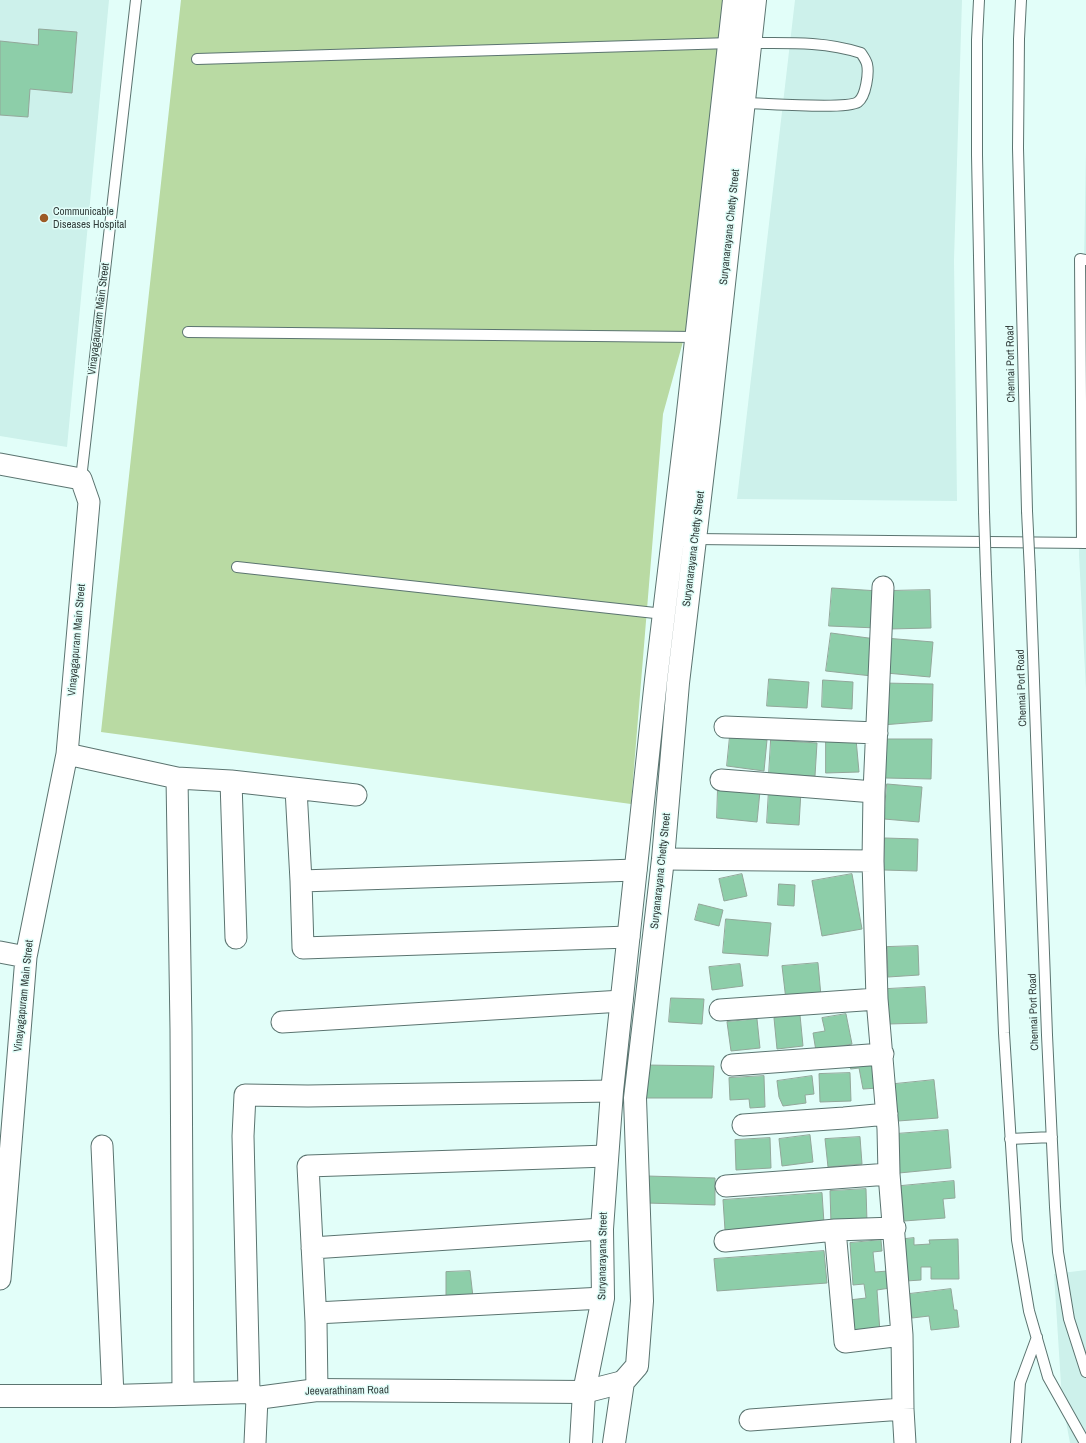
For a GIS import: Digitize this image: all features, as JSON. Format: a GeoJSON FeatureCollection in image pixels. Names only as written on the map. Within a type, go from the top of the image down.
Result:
{"type":"FeatureCollection","features":[{"type":"Feature","properties":{"kind":"main road","name":"Suryanarayana Chetty Street"},"geometry":{"type":"LineString","coordinates":[[612,1091],[664,614],[684,539],[710,413],[743,103],[740,43],[734,0]]}},
{"type":"Feature","properties":{"kind":"main road","name":"Suryanarayana Chetty Street"},"geometry":{"type":"LineString","coordinates":[[623,1382],[636,1366],[642,1301],[635,1098],[663,859],[678,683],[684,539],[696,337],[740,43],[755,0]]}},
{"type":"Feature","properties":{"kind":"main road","name":"Suryanarayana Street"},"geometry":{"type":"LineString","coordinates":[[581,1443],[584,1392],[603,1298],[602,1230],[612,1091]]}},
{"type":"Feature","properties":{"kind":"main road","name":"Jeevarathinam Road"},"geometry":{"type":"LineString","coordinates":[[0,1396],[113,1396],[183,1394],[253,1395],[318,1390],[584,1392],[623,1382]]}},
{"type":"Feature","properties":{"kind":"main road"},"geometry":{"type":"LineString","coordinates":[[614,1443],[623,1382]]}},
{"type":"Feature","properties":{"kind":"street"},"geometry":{"type":"LineString","coordinates":[[0,464],[81,479]]}},
{"type":"Feature","properties":{"kind":"street","name":"Vinayagapuram Main Street"},"geometry":{"type":"LineString","coordinates":[[0,1280],[26,957],[67,754],[89,502],[81,479]]}},
{"type":"Feature","properties":{"kind":"street"},"geometry":{"type":"LineString","coordinates":[[883,587],[874,792],[873,861],[877,999],[883,1054],[889,1174],[895,1228],[902,1335],[905,1443]]}},
{"type":"Feature","properties":{"kind":"street"},"geometry":{"type":"LineString","coordinates":[[725,727],[877,733]]}},
{"type":"Feature","properties":{"kind":"street"},"geometry":{"type":"LineString","coordinates":[[67,754],[177,778],[231,781],[356,795]]}},
{"type":"Feature","properties":{"kind":"street"},"geometry":{"type":"LineString","coordinates":[[177,778],[181,1029],[183,1394]]}},
{"type":"Feature","properties":{"kind":"street"},"geometry":{"type":"LineString","coordinates":[[721,780],[874,792]]}},
{"type":"Feature","properties":{"kind":"street"},"geometry":{"type":"LineString","coordinates":[[231,781],[236,938]]}},
{"type":"Feature","properties":{"kind":"street"},"geometry":{"type":"LineString","coordinates":[[296,789],[303,948],[629,937]]}},
{"type":"Feature","properties":{"kind":"street"},"geometry":{"type":"LineString","coordinates":[[663,859],[873,861]]}},
{"type":"Feature","properties":{"kind":"street"},"geometry":{"type":"LineString","coordinates":[[301,881],[636,870]]}},
{"type":"Feature","properties":{"kind":"street"},"geometry":{"type":"LineString","coordinates":[[0,952],[26,957]]}},
{"type":"Feature","properties":{"kind":"street"},"geometry":{"type":"LineString","coordinates":[[720,1010],[877,999]]}},
{"type":"Feature","properties":{"kind":"street"},"geometry":{"type":"LineString","coordinates":[[282,1022],[622,1002]]}},
{"type":"Feature","properties":{"kind":"street"},"geometry":{"type":"LineString","coordinates":[[732,1065],[883,1054]]}},
{"type":"Feature","properties":{"kind":"street"},"geometry":{"type":"LineString","coordinates":[[255,1443],[243,1136],[245,1095],[308,1096],[612,1091]]}},
{"type":"Feature","properties":{"kind":"street"},"geometry":{"type":"LineString","coordinates":[[743,1124],[887,1114]]}},
{"type":"Feature","properties":{"kind":"street"},"geometry":{"type":"LineString","coordinates":[[102,1146],[113,1396]]}},
{"type":"Feature","properties":{"kind":"street"},"geometry":{"type":"LineString","coordinates":[[318,1390],[316,1313],[308,1166],[607,1156]]}},
{"type":"Feature","properties":{"kind":"street"},"geometry":{"type":"LineString","coordinates":[[726,1186],[889,1174]]}},
{"type":"Feature","properties":{"kind":"street"},"geometry":{"type":"LineString","coordinates":[[725,1241],[835,1230],[895,1228]]}},
{"type":"Feature","properties":{"kind":"street"},"geometry":{"type":"LineString","coordinates":[[312,1248],[602,1230]]}},
{"type":"Feature","properties":{"kind":"street"},"geometry":{"type":"LineString","coordinates":[[835,1230],[845,1342],[902,1335]]}},
{"type":"Feature","properties":{"kind":"street"},"geometry":{"type":"LineString","coordinates":[[316,1313],[603,1298]]}},
{"type":"Feature","properties":{"kind":"street"},"geometry":{"type":"LineString","coordinates":[[750,1420],[903,1409]]}},
{"type":"Feature","properties":{"kind":"lane","name":"Vinayagapuram Main Street"},"geometry":{"type":"LineString","coordinates":[[81,479],[136,0]]}},
{"type":"Feature","properties":{"kind":"lane"},"geometry":{"type":"LineString","coordinates":[[979,0],[977,40],[977,156],[984,512],[1004,1025],[1017,1240],[1029,1311],[1048,1377],[1085,1443]]}},
{"type":"Feature","properties":{"kind":"lane","name":"Chennai Port Road"},"geometry":{"type":"LineString","coordinates":[[1022,0],[1019,39],[1018,148],[1027,511],[1052,1137],[1058,1252],[1069,1319],[1086,1372]]}},
{"type":"Feature","properties":{"kind":"lane"},"geometry":{"type":"LineString","coordinates":[[197,59],[740,43],[830,46],[849,49],[861,53],[867,63],[868,76],[863,96],[858,102],[850,105],[820,106],[743,103]]}},
{"type":"Feature","properties":{"kind":"lane"},"geometry":{"type":"LineString","coordinates":[[684,539],[1084,543],[1080,259],[1086,260]]}},
{"type":"Feature","properties":{"kind":"lane"},"geometry":{"type":"LineString","coordinates":[[188,332],[696,337]]}},
{"type":"Feature","properties":{"kind":"lane"},"geometry":{"type":"LineString","coordinates":[[237,566],[664,614]]}},
{"type":"Feature","properties":{"kind":"lane"},"geometry":{"type":"LineString","coordinates":[[1010,1139],[1052,1137]]}},
{"type":"Feature","properties":{"kind":"lane"},"geometry":{"type":"LineString","coordinates":[[1016,1443],[1020,1383],[1037,1337]]}},
{"type":"Feature","properties":{"kind":"shaded area","name":"Communicable Diseases Hospital"},"geometry":{"type":"Polygon","coordinates":[[[0,0],[109,0],[67,447],[0,436],[0,0]]]}},
{"type":"Feature","properties":{"kind":"shaded area"},"geometry":{"type":"Polygon","coordinates":[[[795,0],[962,0],[954,260],[957,501],[737,499],[795,0]]]}},
{"type":"Feature","properties":{"kind":"shaded area"},"geometry":{"type":"Polygon","coordinates":[[[1086,150],[1086,690],[1079,555],[1086,150]]]}},
{"type":"Feature","properties":{"kind":"shaded area"},"geometry":{"type":"Polygon","coordinates":[[[1086,1270],[1086,1443],[1070,1443],[1062,1400],[1054,1274],[1086,1270]]]}},
{"type":"Feature","properties":{"kind":"green space"},"geometry":{"type":"Polygon","coordinates":[[[181,0],[725,0],[695,298],[663,414],[631,804],[101,732],[181,0]]]}},
{"type":"Feature","properties":{"kind":"building"},"geometry":{"type":"Polygon","coordinates":[[[39,29],[77,32],[72,93],[30,89],[28,117],[0,115],[0,41],[38,45],[39,29]]]}},
{"type":"Feature","properties":{"kind":"building"},"geometry":{"type":"Polygon","coordinates":[[[832,588],[879,591],[877,628],[829,626],[832,588]]]}},
{"type":"Feature","properties":{"kind":"building"},"geometry":{"type":"Polygon","coordinates":[[[930,590],[931,628],[889,629],[888,591],[930,590]]]}},
{"type":"Feature","properties":{"kind":"building"},"geometry":{"type":"Polygon","coordinates":[[[831,633],[876,639],[872,676],[826,671],[831,633]]]}},
{"type":"Feature","properties":{"kind":"building"},"geometry":{"type":"Polygon","coordinates":[[[885,638],[933,642],[930,677],[886,673],[885,638]]]}},
{"type":"Feature","properties":{"kind":"building"},"geometry":{"type":"Polygon","coordinates":[[[769,679],[809,682],[807,708],[767,706],[769,679]]]}},
{"type":"Feature","properties":{"kind":"building"},"geometry":{"type":"Polygon","coordinates":[[[823,680],[853,682],[852,709],[822,707],[823,680]]]}},
{"type":"Feature","properties":{"kind":"building"},"geometry":{"type":"Polygon","coordinates":[[[883,683],[933,684],[932,721],[882,725],[883,683]]]}},
{"type":"Feature","properties":{"kind":"building"},"geometry":{"type":"Polygon","coordinates":[[[730,736],[767,740],[764,771],[727,766],[730,736]]]}},
{"type":"Feature","properties":{"kind":"building"},"geometry":{"type":"Polygon","coordinates":[[[826,736],[856,739],[859,772],[826,773],[826,736]]]}},
{"type":"Feature","properties":{"kind":"building"},"geometry":{"type":"Polygon","coordinates":[[[881,739],[932,739],[931,779],[885,778],[881,739]]]}},
{"type":"Feature","properties":{"kind":"building"},"geometry":{"type":"Polygon","coordinates":[[[771,740],[817,743],[815,776],[769,774],[771,740]]]}},
{"type":"Feature","properties":{"kind":"building"},"geometry":{"type":"Polygon","coordinates":[[[887,784],[922,787],[919,822],[884,819],[887,784]]]}},
{"type":"Feature","properties":{"kind":"building"},"geometry":{"type":"Polygon","coordinates":[[[718,787],[760,791],[757,822],[717,818],[718,787]]]}},
{"type":"Feature","properties":{"kind":"building"},"geometry":{"type":"Polygon","coordinates":[[[769,789],[801,791],[799,825],[767,823],[769,789]]]}},
{"type":"Feature","properties":{"kind":"building"},"geometry":{"type":"Polygon","coordinates":[[[885,838],[918,839],[917,871],[884,870],[885,838]]]}},
{"type":"Feature","properties":{"kind":"building"},"geometry":{"type":"Polygon","coordinates":[[[742,874],[747,896],[724,901],[719,879],[742,874]]]}},
{"type":"Feature","properties":{"kind":"building"},"geometry":{"type":"Polygon","coordinates":[[[852,874],[862,929],[822,936],[812,881],[852,874]]]}},
{"type":"Feature","properties":{"kind":"building"},"geometry":{"type":"Polygon","coordinates":[[[779,884],[795,885],[794,906],[778,905],[779,884]]]}},
{"type":"Feature","properties":{"kind":"building"},"geometry":{"type":"Polygon","coordinates":[[[699,904],[723,910],[719,926],[695,920],[699,904]]]}},
{"type":"Feature","properties":{"kind":"building"},"geometry":{"type":"Polygon","coordinates":[[[726,919],[771,923],[768,956],[723,953],[726,919]]]}},
{"type":"Feature","properties":{"kind":"building"},"geometry":{"type":"Polygon","coordinates":[[[918,946],[919,975],[888,977],[887,947],[918,946]]]}},
{"type":"Feature","properties":{"kind":"building"},"geometry":{"type":"Polygon","coordinates":[[[818,963],[821,996],[786,1000],[782,966],[818,963]]]}},
{"type":"Feature","properties":{"kind":"building"},"geometry":{"type":"Polygon","coordinates":[[[740,964],[743,986],[712,990],[709,967],[740,964]]]}},
{"type":"Feature","properties":{"kind":"building"},"geometry":{"type":"Polygon","coordinates":[[[925,987],[927,1023],[888,1024],[887,989],[925,987]]]}},
{"type":"Feature","properties":{"kind":"building"},"geometry":{"type":"Polygon","coordinates":[[[671,998],[704,999],[702,1024],[669,1022],[671,998]]]}},
{"type":"Feature","properties":{"kind":"building"},"geometry":{"type":"Polygon","coordinates":[[[846,1014],[852,1044],[816,1051],[813,1033],[825,1031],[822,1018],[846,1014]]]}},
{"type":"Feature","properties":{"kind":"building"},"geometry":{"type":"Polygon","coordinates":[[[800,1015],[803,1046],[777,1049],[774,1018],[800,1015]]]}},
{"type":"Feature","properties":{"kind":"building"},"geometry":{"type":"Polygon","coordinates":[[[757,1019],[760,1048],[731,1051],[727,1022],[757,1019]]]}},
{"type":"Feature","properties":{"kind":"building"},"geometry":{"type":"Polygon","coordinates":[[[850,1060],[875,1062],[878,1088],[863,1089],[859,1068],[851,1069],[850,1060]]]}},
{"type":"Feature","properties":{"kind":"building"},"geometry":{"type":"Polygon","coordinates":[[[645,1065],[714,1066],[712,1098],[642,1098],[645,1065]]]}},
{"type":"Feature","properties":{"kind":"building"},"geometry":{"type":"Polygon","coordinates":[[[850,1073],[851,1101],[820,1102],[819,1074],[850,1073]]]}},
{"type":"Feature","properties":{"kind":"building"},"geometry":{"type":"Polygon","coordinates":[[[764,1076],[765,1107],[750,1108],[749,1099],[730,1100],[729,1078],[764,1076]]]}},
{"type":"Feature","properties":{"kind":"building"},"geometry":{"type":"Polygon","coordinates":[[[812,1076],[814,1094],[805,1095],[806,1103],[783,1106],[779,1097],[777,1081],[812,1076]]]}},
{"type":"Feature","properties":{"kind":"building"},"geometry":{"type":"Polygon","coordinates":[[[934,1080],[938,1118],[898,1121],[895,1084],[934,1080]]]}},
{"type":"Feature","properties":{"kind":"building"},"geometry":{"type":"Polygon","coordinates":[[[948,1130],[951,1168],[899,1173],[895,1134],[948,1130]]]}},
{"type":"Feature","properties":{"kind":"building"},"geometry":{"type":"Polygon","coordinates":[[[810,1135],[813,1162],[782,1166],[779,1139],[810,1135]]]}},
{"type":"Feature","properties":{"kind":"building"},"geometry":{"type":"Polygon","coordinates":[[[860,1137],[862,1164],[828,1167],[825,1139],[860,1137]]]}},
{"type":"Feature","properties":{"kind":"building"},"geometry":{"type":"Polygon","coordinates":[[[770,1138],[771,1168],[736,1170],[735,1140],[770,1138]]]}},
{"type":"Feature","properties":{"kind":"building"},"geometry":{"type":"Polygon","coordinates":[[[647,1176],[715,1178],[715,1205],[646,1203],[647,1176]]]}},
{"type":"Feature","properties":{"kind":"building"},"geometry":{"type":"Polygon","coordinates":[[[954,1181],[955,1198],[943,1199],[945,1218],[904,1221],[901,1186],[954,1181]]]}},
{"type":"Feature","properties":{"kind":"building"},"geometry":{"type":"Polygon","coordinates":[[[866,1189],[867,1222],[831,1224],[830,1191],[866,1189]]]}},
{"type":"Feature","properties":{"kind":"building"},"geometry":{"type":"Polygon","coordinates":[[[822,1193],[824,1223],[725,1230],[723,1200],[822,1193]]]}},
{"type":"Feature","properties":{"kind":"building"},"geometry":{"type":"Polygon","coordinates":[[[914,1238],[914,1245],[930,1244],[929,1240],[958,1239],[959,1279],[931,1279],[931,1267],[921,1267],[921,1280],[906,1281],[905,1239],[914,1238]]]}},
{"type":"Feature","properties":{"kind":"building"},"geometry":{"type":"Polygon","coordinates":[[[881,1240],[882,1251],[873,1252],[875,1272],[888,1271],[890,1288],[877,1290],[880,1332],[851,1334],[849,1300],[866,1298],[864,1284],[853,1285],[850,1243],[881,1240]]]}},
{"type":"Feature","properties":{"kind":"building"},"geometry":{"type":"Polygon","coordinates":[[[824,1251],[827,1283],[717,1291],[714,1259],[824,1251]]]}},
{"type":"Feature","properties":{"kind":"building"},"geometry":{"type":"Polygon","coordinates":[[[470,1271],[473,1297],[446,1297],[446,1272],[470,1271]]]}},
{"type":"Feature","properties":{"kind":"building"},"geometry":{"type":"Polygon","coordinates":[[[951,1289],[954,1310],[957,1310],[959,1327],[931,1330],[929,1316],[912,1318],[909,1294],[951,1289]]]}},
{"type":"Feature","properties":{"kind":"place","name":"Communicable Diseases Hospital"},"geometry":{"type":"Point","coordinates":[44,218]}}]}
